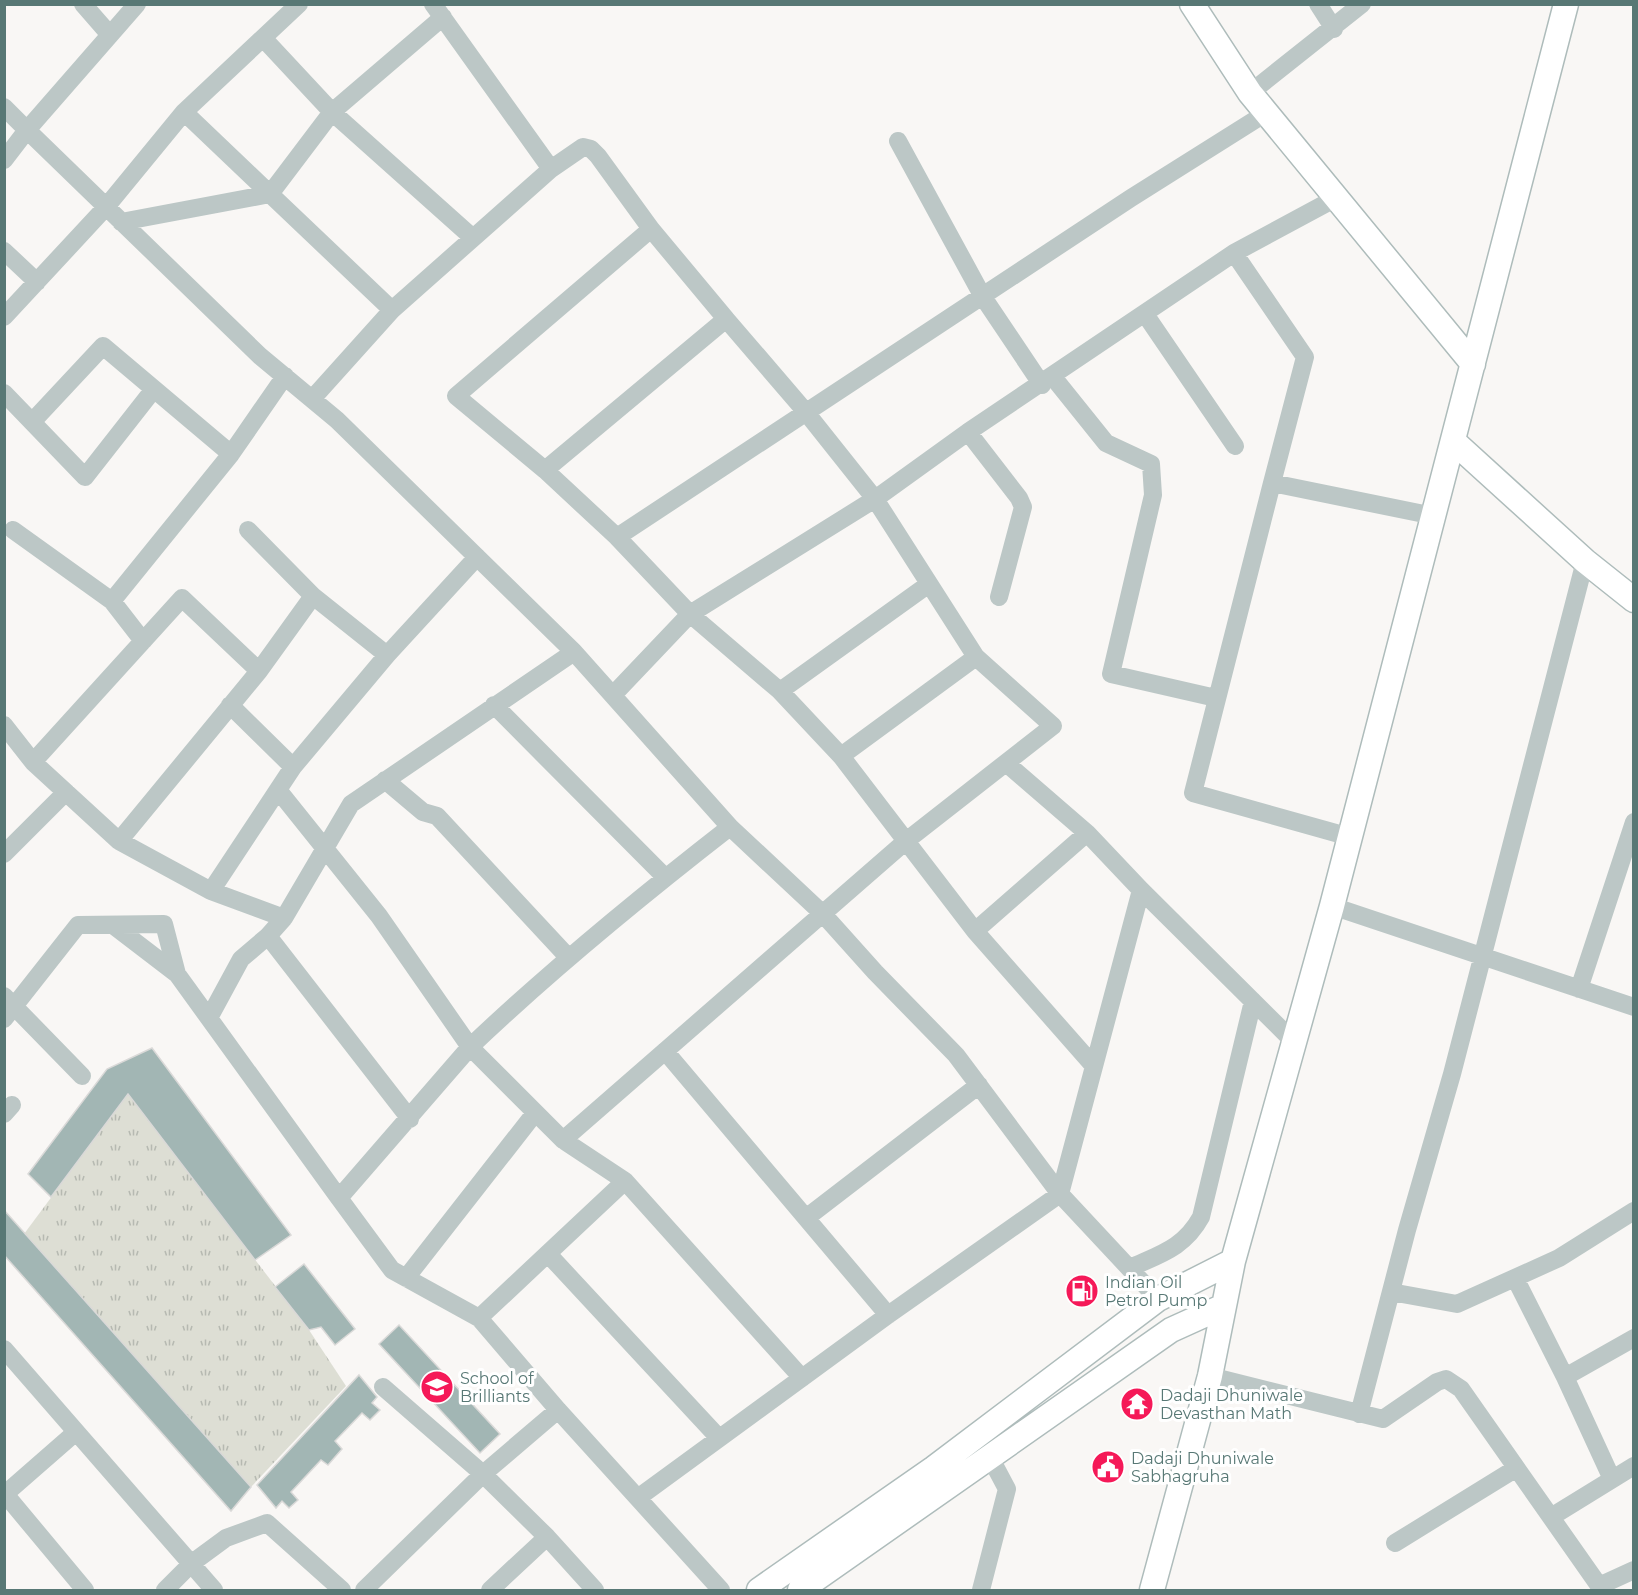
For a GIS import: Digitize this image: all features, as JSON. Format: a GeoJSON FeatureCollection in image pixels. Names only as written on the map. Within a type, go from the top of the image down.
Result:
{"type":"FeatureCollection","features":[{"type":"Feature","properties":{"kind":"street"},"geometry":{"type":"LineString","coordinates":[[83,4],[110,35]]}},
{"type":"Feature","properties":{"kind":"street"},"geometry":{"type":"LineString","coordinates":[[4,160],[27,130],[137,4]]}},
{"type":"Feature","properties":{"kind":"street"},"geometry":{"type":"LineString","coordinates":[[4,317],[106,207],[184,112],[299,4]]}},
{"type":"Feature","properties":{"kind":"street"},"geometry":{"type":"LineString","coordinates":[[1192,4],[1250,93],[1473,364]]}},
{"type":"Feature","properties":{"kind":"street"},"geometry":{"type":"LineString","coordinates":[[1318,4],[1334,29]]}},
{"type":"Feature","properties":{"kind":"street"},"geometry":{"type":"LineString","coordinates":[[1250,93],[1334,29],[1362,4]]}},
{"type":"Feature","properties":{"kind":"street"},"geometry":{"type":"LineString","coordinates":[[1152,1590],[1210,1376],[1233,1261],[1332,906],[1566,4]]}},
{"type":"Feature","properties":{"kind":"street"},"geometry":{"type":"LineString","coordinates":[[121,222],[270,194],[332,112],[438,11],[551,169]]}},
{"type":"Feature","properties":{"kind":"street"},"geometry":{"type":"LineString","coordinates":[[263,38],[332,112],[473,238]]}},
{"type":"Feature","properties":{"kind":"street"},"geometry":{"type":"LineString","coordinates":[[4,107],[260,356],[337,420],[574,652],[730,827],[824,914],[875,972],[956,1055],[1060,1194],[1158,1299]]}},
{"type":"Feature","properties":{"kind":"street"},"geometry":{"type":"LineString","coordinates":[[184,112],[392,309]]}},
{"type":"Feature","properties":{"kind":"street"},"geometry":{"type":"LineString","coordinates":[[617,537],[1131,198],[1266,113]]}},
{"type":"Feature","properties":{"kind":"street"},"geometry":{"type":"LineString","coordinates":[[898,141],[983,297],[1047,381],[1106,443],[1150,464],[1153,495],[1111,674],[1216,698]]}},
{"type":"Feature","properties":{"kind":"street"},"geometry":{"type":"LineString","coordinates":[[312,399],[392,309],[551,169],[583,147],[591,149],[651,229],[805,411],[875,499],[976,657],[1053,726],[906,842],[563,1140]]}},
{"type":"Feature","properties":{"kind":"street"},"geometry":{"type":"LineString","coordinates":[[613,695],[690,615],[875,499],[968,432],[1234,253],[1336,198]]}},
{"type":"Feature","properties":{"kind":"street"},"geometry":{"type":"LineString","coordinates":[[651,229],[456,396],[544,470],[617,537],[690,615],[780,691],[841,756],[975,930],[1094,1065]]}},
{"type":"Feature","properties":{"kind":"street"},"geometry":{"type":"LineString","coordinates":[[4,251],[37,282]]}},
{"type":"Feature","properties":{"kind":"street"},"geometry":{"type":"LineString","coordinates":[[1234,253],[1305,357],[1193,793],[1350,837]]}},
{"type":"Feature","properties":{"kind":"street"},"geometry":{"type":"LineString","coordinates":[[1145,314],[1235,446]]}},
{"type":"Feature","properties":{"kind":"street"},"geometry":{"type":"LineString","coordinates":[[544,470],[726,319]]}},
{"type":"Feature","properties":{"kind":"street"},"geometry":{"type":"LineString","coordinates":[[32,422],[103,346],[231,454]]}},
{"type":"Feature","properties":{"kind":"street"},"geometry":{"type":"LineString","coordinates":[[112,601],[231,454],[285,376]]}},
{"type":"Feature","properties":{"kind":"street"},"geometry":{"type":"LineString","coordinates":[[4,393],[86,477],[154,389]]}},
{"type":"Feature","properties":{"kind":"street"},"geometry":{"type":"LineString","coordinates":[[968,432],[1019,498],[1023,507],[999,597]]}},
{"type":"Feature","properties":{"kind":"street"},"geometry":{"type":"LineString","coordinates":[[1453,441],[1585,561],[1634,600]]}},
{"type":"Feature","properties":{"kind":"street"},"geometry":{"type":"LineString","coordinates":[[1272,483],[1434,516]]}},
{"type":"Feature","properties":{"kind":"street"},"geometry":{"type":"LineString","coordinates":[[13,530],[112,601],[143,641]]}},
{"type":"Feature","properties":{"kind":"street"},"geometry":{"type":"LineString","coordinates":[[248,531],[313,596],[387,655]]}},
{"type":"Feature","properties":{"kind":"street"},"geometry":{"type":"LineString","coordinates":[[211,891],[292,767],[387,655],[477,557]]}},
{"type":"Feature","properties":{"kind":"street"},"geometry":{"type":"LineString","coordinates":[[1359,1414],[1452,1074],[1585,561]]}},
{"type":"Feature","properties":{"kind":"street"},"geometry":{"type":"LineString","coordinates":[[780,691],[929,584]]}},
{"type":"Feature","properties":{"kind":"street"},"geometry":{"type":"LineString","coordinates":[[119,842],[259,671],[313,596]]}},
{"type":"Feature","properties":{"kind":"street"},"geometry":{"type":"LineString","coordinates":[[33,762],[182,598],[259,671]]}},
{"type":"Feature","properties":{"kind":"street"},"geometry":{"type":"LineString","coordinates":[[209,1018],[241,959],[268,936],[284,918],[351,804],[574,652]]}},
{"type":"Feature","properties":{"kind":"street"},"geometry":{"type":"LineString","coordinates":[[841,756],[976,657]]}},
{"type":"Feature","properties":{"kind":"street"},"geometry":{"type":"LineString","coordinates":[[230,705],[292,767]]}},
{"type":"Feature","properties":{"kind":"street"},"geometry":{"type":"LineString","coordinates":[[494,705],[665,877]]}},
{"type":"Feature","properties":{"kind":"street"},"geometry":{"type":"LineString","coordinates":[[4,725],[33,762],[119,842],[211,891],[284,918]]}},
{"type":"Feature","properties":{"kind":"street"},"geometry":{"type":"LineString","coordinates":[[1006,763],[1087,833],[1294,1042]]}},
{"type":"Feature","properties":{"kind":"street"},"geometry":{"type":"LineString","coordinates":[[385,780],[423,813],[437,816],[568,957]]}},
{"type":"Feature","properties":{"kind":"street"},"geometry":{"type":"LineString","coordinates":[[278,790],[379,916],[470,1047],[563,1140],[625,1181],[802,1377]]}},
{"type":"Feature","properties":{"kind":"street"},"geometry":{"type":"LineString","coordinates":[[4,854],[66,792]]}},
{"type":"Feature","properties":{"kind":"street"},"geometry":{"type":"LineString","coordinates":[[1580,989],[1634,822]]}},
{"type":"Feature","properties":{"kind":"street"},"geometry":{"type":"LineString","coordinates":[[339,1198],[410,1119],[470,1047],[568,957],[730,827]]}},
{"type":"Feature","properties":{"kind":"street"},"geometry":{"type":"LineString","coordinates":[[975,930],[1087,833]]}},
{"type":"Feature","properties":{"kind":"street"},"geometry":{"type":"LineString","coordinates":[[639,1497],[888,1315],[1060,1194],[1141,890]]}},
{"type":"Feature","properties":{"kind":"street"},"geometry":{"type":"LineString","coordinates":[[1332,906],[1634,1007]]}},
{"type":"Feature","properties":{"kind":"street"},"geometry":{"type":"LineString","coordinates":[[82,1076],[8,1008],[78,925],[164,924],[177,974]]}},
{"type":"Feature","properties":{"kind":"street"},"geometry":{"type":"LineString","coordinates":[[113,925],[177,974],[392,1270],[479,1318],[558,1410],[721,1590]]}},
{"type":"Feature","properties":{"kind":"street"},"geometry":{"type":"LineString","coordinates":[[268,936],[410,1119]]}},
{"type":"Feature","properties":{"kind":"street"},"geometry":{"type":"LineString","coordinates":[[1130,1268],[1176,1246],[1191,1234],[1201,1217],[1253,1001]]}},
{"type":"Feature","properties":{"kind":"street"},"geometry":{"type":"LineString","coordinates":[[665,1051],[888,1315]]}},
{"type":"Feature","properties":{"kind":"street"},"geometry":{"type":"LineString","coordinates":[[806,1218],[979,1085]]}},
{"type":"Feature","properties":{"kind":"street"},"geometry":{"type":"LineString","coordinates":[[406,1278],[535,1113]]}},
{"type":"Feature","properties":{"kind":"street"},"geometry":{"type":"LineString","coordinates":[[479,1318],[625,1181]]}},
{"type":"Feature","properties":{"kind":"street"},"geometry":{"type":"LineString","coordinates":[[1391,1292],[1456,1304],[1559,1258],[1634,1211]]}},
{"type":"Feature","properties":{"kind":"street"},"geometry":{"type":"LineString","coordinates":[[548,1254],[719,1438]]}},
{"type":"Feature","properties":{"kind":"street"},"geometry":{"type":"LineString","coordinates":[[759,1590],[934,1468],[1158,1299],[1233,1261]]}},
{"type":"Feature","properties":{"kind":"street"},"geometry":{"type":"LineString","coordinates":[[1515,1278],[1565,1377],[1611,1477]]}},
{"type":"Feature","properties":{"kind":"street"},"geometry":{"type":"LineString","coordinates":[[800,1590],[1171,1330],[1224,1306]]}},
{"type":"Feature","properties":{"kind":"street"},"geometry":{"type":"LineString","coordinates":[[1565,1377],[1634,1338]]}},
{"type":"Feature","properties":{"kind":"street"},"geometry":{"type":"LineString","coordinates":[[4,1349],[214,1590]]}},
{"type":"Feature","properties":{"kind":"street"},"geometry":{"type":"LineString","coordinates":[[1210,1376],[1383,1419],[1437,1382],[1446,1379],[1461,1389],[1600,1588],[1634,1570]]}},
{"type":"Feature","properties":{"kind":"street"},"geometry":{"type":"LineString","coordinates":[[383,1387],[483,1473],[548,1537],[595,1590]]}},
{"type":"Feature","properties":{"kind":"street"},"geometry":{"type":"LineString","coordinates":[[364,1590],[483,1473],[558,1410]]}},
{"type":"Feature","properties":{"kind":"street"},"geometry":{"type":"LineString","coordinates":[[76,1432],[5,1494],[85,1590]]}},
{"type":"Feature","properties":{"kind":"street"},"geometry":{"type":"LineString","coordinates":[[981,1590],[1007,1489],[990,1457]]}},
{"type":"Feature","properties":{"kind":"street"},"geometry":{"type":"LineString","coordinates":[[1551,1516],[1611,1477],[1634,1466]]}},
{"type":"Feature","properties":{"kind":"street"},"geometry":{"type":"LineString","coordinates":[[1395,1543],[1515,1469]]}},
{"type":"Feature","properties":{"kind":"street"},"geometry":{"type":"LineString","coordinates":[[165,1590],[192,1563],[226,1538],[267,1522],[342,1590]]}},
{"type":"Feature","properties":{"kind":"street"},"geometry":{"type":"LineString","coordinates":[[490,1590],[548,1537]]}},
{"type":"Feature","properties":{"kind":"green space"},"geometry":{"type":"Polygon","coordinates":[[[128,1094],[309,1330],[346,1386],[251,1487],[24,1234],[128,1094]]]}},
{"type":"Feature","properties":{"kind":"building"},"geometry":{"type":"Polygon","coordinates":[[[152,1048],[291,1235],[255,1260],[128,1094],[51,1197],[28,1174],[107,1069],[152,1048]]]}},
{"type":"Feature","properties":{"kind":"building"},"geometry":{"type":"Polygon","coordinates":[[[4,1210],[251,1487],[231,1511],[4,1255],[4,1210]]]}},
{"type":"Feature","properties":{"kind":"building"},"geometry":{"type":"Polygon","coordinates":[[[304,1264],[355,1329],[335,1345],[321,1327],[309,1330],[275,1287],[304,1264]]]}},
{"type":"Feature","properties":{"kind":"building","name":"School of Brilliants"},"geometry":{"type":"Polygon","coordinates":[[[399,1325],[500,1434],[480,1453],[379,1344],[399,1325]]]}},
{"type":"Feature","properties":{"kind":"building"},"geometry":{"type":"Polygon","coordinates":[[[359,1375],[377,1397],[372,1403],[380,1410],[370,1420],[362,1413],[335,1441],[342,1449],[328,1465],[321,1460],[291,1492],[298,1500],[289,1508],[282,1501],[276,1508],[257,1485],[359,1375]]]}},
{"type":"Feature","properties":{"kind":"place","name":"Indian Oil Petrol Pump"},"geometry":{"type":"Point","coordinates":[1082,1291]}},
{"type":"Feature","properties":{"kind":"place","name":"School of Brilliants"},"geometry":{"type":"Point","coordinates":[437,1387]}},
{"type":"Feature","properties":{"kind":"place","name":"Dadaji Dhuniwale Devasthan Math"},"geometry":{"type":"Point","coordinates":[1137,1404]}},
{"type":"Feature","properties":{"kind":"place","name":"Dadaji Dhuniwale Sabhagruha"},"geometry":{"type":"Point","coordinates":[1108,1467]}}]}
